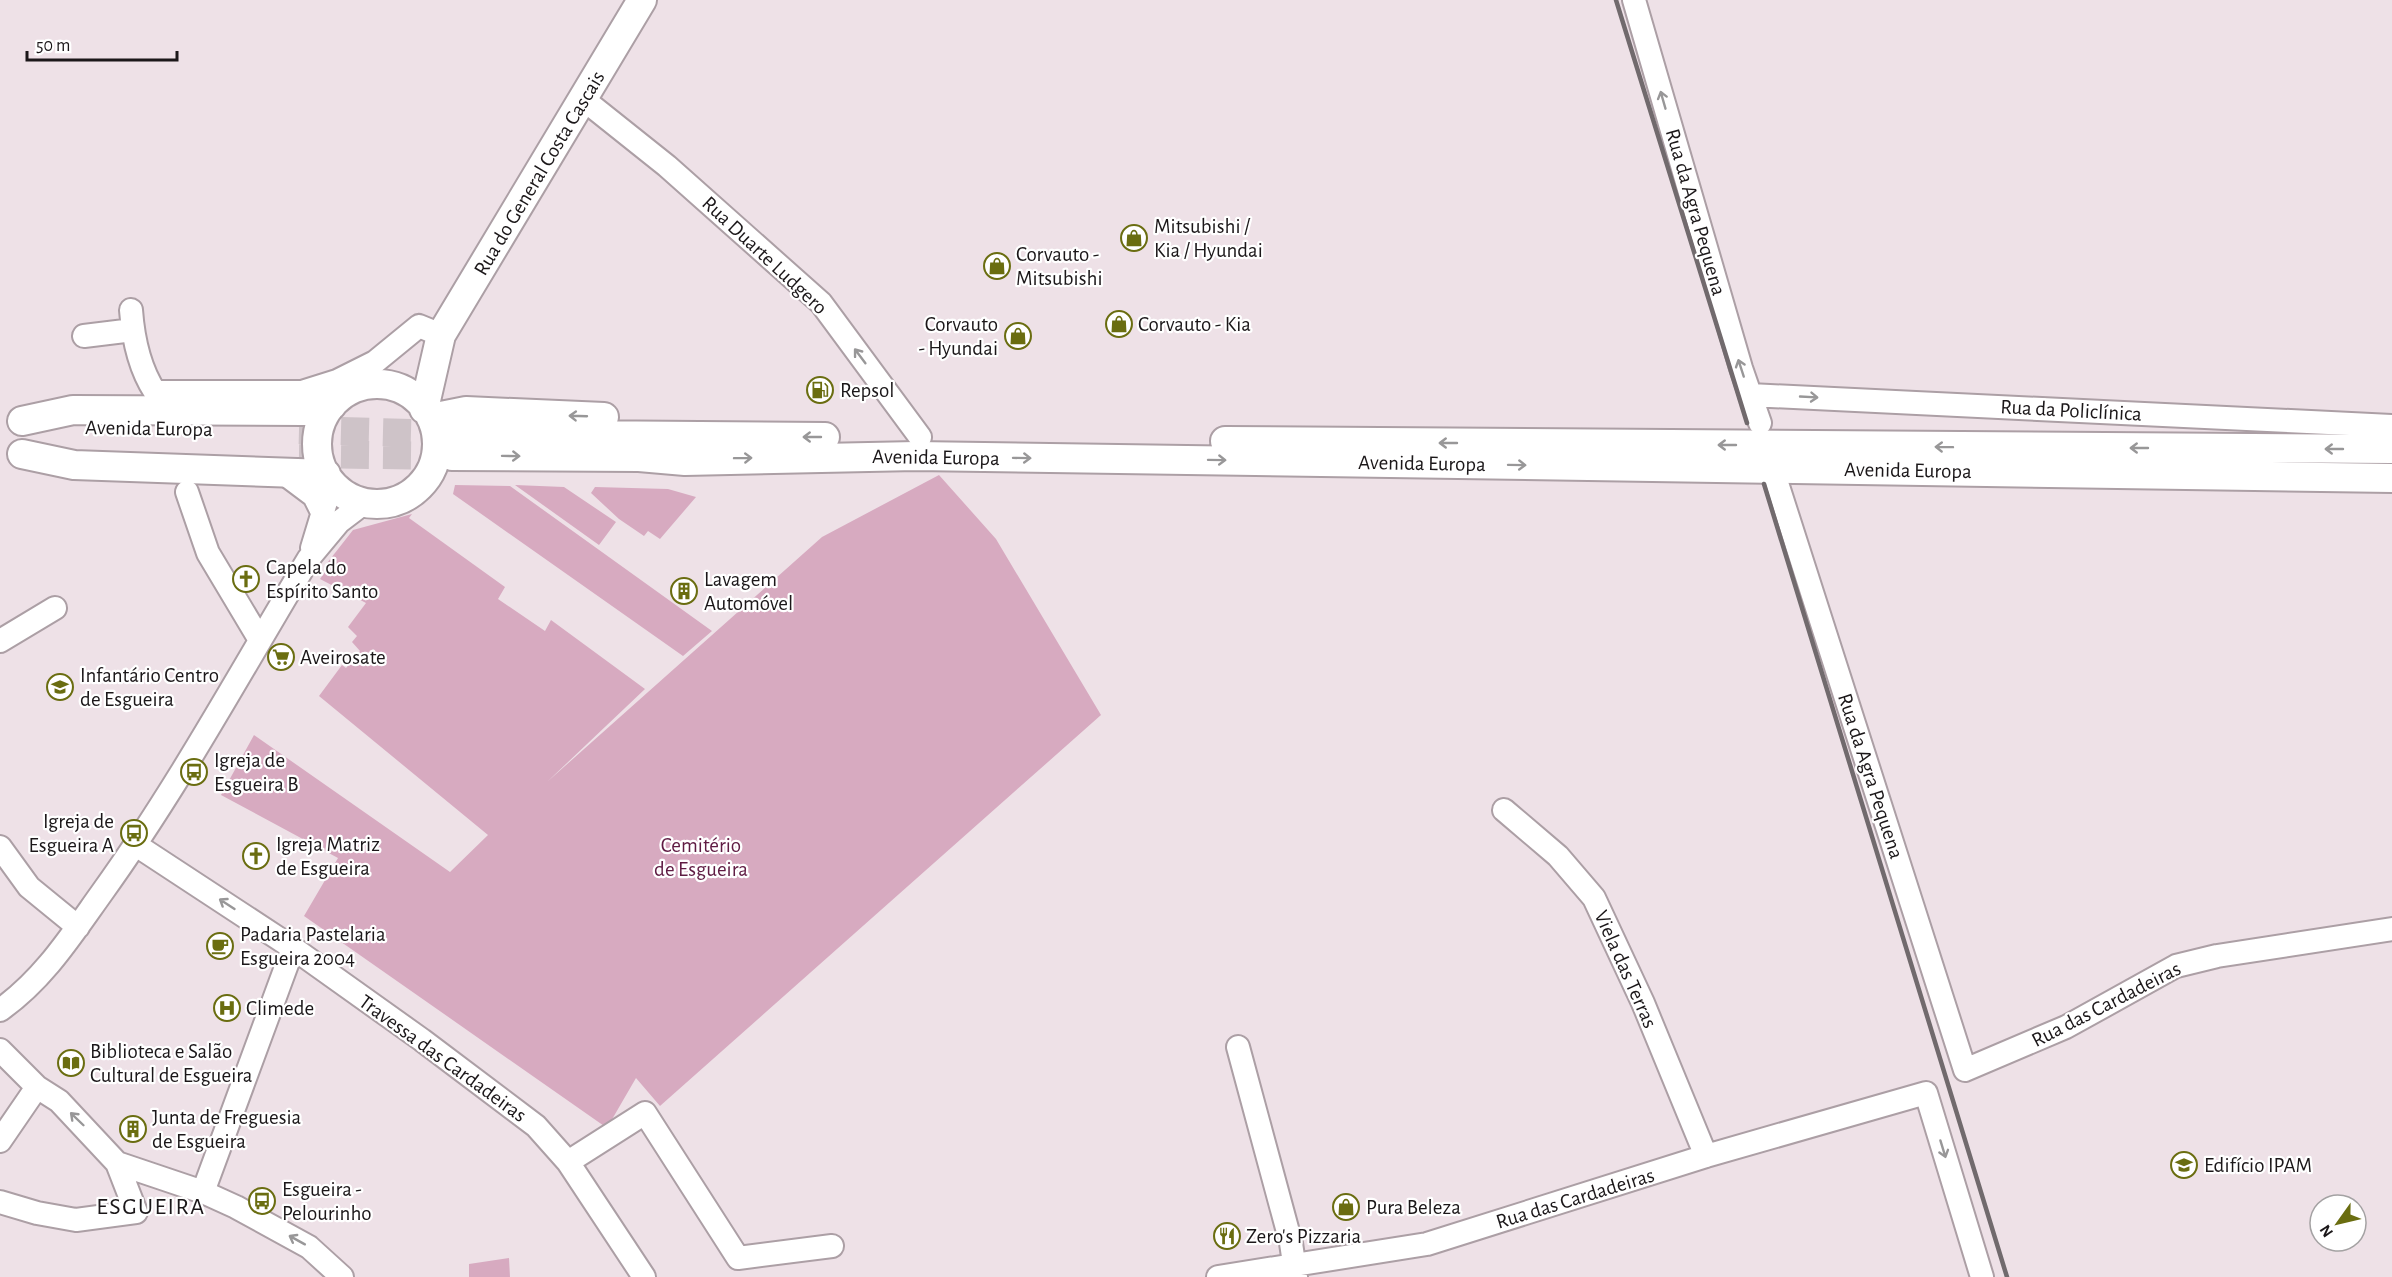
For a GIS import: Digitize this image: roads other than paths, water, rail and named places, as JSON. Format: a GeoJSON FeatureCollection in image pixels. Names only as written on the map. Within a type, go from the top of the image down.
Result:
{"type":"FeatureCollection","features":[{"type":"Feature","properties":{"kind":"main road","name":"Rua do General Costa Cascais"},"geometry":{"type":"LineString","coordinates":[[388,385],[437,352],[642,0]]}},
{"type":"Feature","properties":{"kind":"main road","name":"Rua do General Costa Cascais"},"geometry":{"type":"LineString","coordinates":[[437,352],[445,425]]}},
{"type":"Feature","properties":{"kind":"main road"},"geometry":{"type":"LineString","coordinates":[[437,352],[451,400],[445,425]]}},
{"type":"Feature","properties":{"kind":"main road"},"geometry":{"type":"LineString","coordinates":[[329,478],[319,457],[317,438],[322,420],[332,405],[348,391],[368,384],[388,385],[403,390],[416,398],[445,425]]}},
{"type":"Feature","properties":{"kind":"main road"},"geometry":{"type":"LineString","coordinates":[[11,421],[73,410],[304,411],[332,405]]}},
{"type":"Feature","properties":{"kind":"main road","name":"Avenida Europa"},"geometry":{"type":"LineString","coordinates":[[11,421],[294,452]]}},
{"type":"Feature","properties":{"kind":"main road"},"geometry":{"type":"LineString","coordinates":[[11,454],[74,465],[294,452],[329,478],[341,491],[364,503],[381,504],[398,501],[413,493],[425,481],[434,464],[438,446],[435,427],[445,425]]}},
{"type":"Feature","properties":{"kind":"main road","name":"Avenida Europa"},"geometry":{"type":"LineString","coordinates":[[445,425],[641,437],[674,435],[2392,449]]}},
{"type":"Feature","properties":{"kind":"main road","name":"Avenida Europa"},"geometry":{"type":"LineString","coordinates":[[445,425],[685,460],[916,456],[2392,478]]}},
{"type":"Feature","properties":{"kind":"main road"},"geometry":{"type":"LineString","coordinates":[[425,481],[451,475],[641,476],[685,460]]}},
{"type":"Feature","properties":{"kind":"street","name":"Rua da Agra Pequena"},"geometry":{"type":"LineString","coordinates":[[1634,0],[1760,423]]}},
{"type":"Feature","properties":{"kind":"street","name":"Rua Duarte Ludgero"},"geometry":{"type":"LineString","coordinates":[[583,99],[667,166],[821,303],[920,437]]}},
{"type":"Feature","properties":{"kind":"street"},"geometry":{"type":"LineString","coordinates":[[84,336],[132,320],[149,384],[155,392],[302,392],[337,381],[375,362],[419,326],[437,352]]}},
{"type":"Feature","properties":{"kind":"street","name":"Rua da Policlínica"},"geometry":{"type":"LineString","coordinates":[[1750,394],[2392,426]]}},
{"type":"Feature","properties":{"kind":"street"},"geometry":{"type":"LineString","coordinates":[[294,452],[323,514]]}},
{"type":"Feature","properties":{"kind":"street"},"geometry":{"type":"LineString","coordinates":[[309,558],[323,514],[329,478]]}},
{"type":"Feature","properties":{"kind":"street","name":"Rua da Agra Pequena"},"geometry":{"type":"LineString","coordinates":[[1777,483],[1965,1070]]}},
{"type":"Feature","properties":{"kind":"street"},"geometry":{"type":"LineString","coordinates":[[187,492],[208,553],[260,640]]}},
{"type":"Feature","properties":{"kind":"street"},"geometry":{"type":"LineString","coordinates":[[0,1010],[44,972],[78,927],[136,846],[309,558],[339,522],[364,503]]}},
{"type":"Feature","properties":{"kind":"street"},"geometry":{"type":"LineString","coordinates":[[0,641],[55,608]]}},
{"type":"Feature","properties":{"kind":"street","name":"Viela das Terras"},"geometry":{"type":"LineString","coordinates":[[1504,810],[1558,856],[1594,898],[1642,1003],[1706,1156]]}},
{"type":"Feature","properties":{"kind":"street","name":"Travessa das Cardadeiras"},"geometry":{"type":"LineString","coordinates":[[136,846],[293,948],[422,1040],[536,1126],[568,1162],[644,1277]]}},
{"type":"Feature","properties":{"kind":"street"},"geometry":{"type":"LineString","coordinates":[[0,847],[30,887],[78,927]]}},
{"type":"Feature","properties":{"kind":"street","name":"Rua das Cardadeiras"},"geometry":{"type":"LineString","coordinates":[[1965,1070],[2066,1027],[2176,966],[2217,957],[2392,929]]}},
{"type":"Feature","properties":{"kind":"street"},"geometry":{"type":"LineString","coordinates":[[202,1192],[293,948]]}},
{"type":"Feature","properties":{"kind":"street"},"geometry":{"type":"LineString","coordinates":[[1238,1047],[1291,1244],[1294,1270]]}},
{"type":"Feature","properties":{"kind":"street"},"geometry":{"type":"LineString","coordinates":[[0,1050],[37,1087],[59,1101],[117,1162],[136,1212],[76,1220],[37,1213],[0,1202]]}},
{"type":"Feature","properties":{"kind":"street"},"geometry":{"type":"LineString","coordinates":[[0,1141],[37,1087]]}},
{"type":"Feature","properties":{"kind":"street","name":"Rua das Cardadeiras"},"geometry":{"type":"LineString","coordinates":[[1218,1277],[1294,1270],[1427,1244],[1706,1156],[1926,1093],[1982,1277]]}},
{"type":"Feature","properties":{"kind":"street"},"geometry":{"type":"LineString","coordinates":[[568,1162],[645,1113],[738,1258],[832,1246]]}},
{"type":"Feature","properties":{"kind":"street"},"geometry":{"type":"LineString","coordinates":[[117,1162],[202,1192],[309,1247],[342,1277]]}},
{"type":"Feature","properties":{"kind":"tunnel"},"geometry":{"type":"LineString","coordinates":[[299,430],[453,434]]}},
{"type":"Feature","properties":{"kind":"tunnel"},"geometry":{"type":"LineString","coordinates":[[299,454],[452,456]]}},
{"type":"Feature","properties":{"kind":"railway"},"geometry":{"type":"LineString","coordinates":[[1616,0],[1747,423]]}},
{"type":"Feature","properties":{"kind":"railway"},"geometry":{"type":"LineString","coordinates":[[1764,484],[2007,1277]]}},
{"type":"Feature","properties":{"kind":"place","name":"Mitsubishi / Kia / Hyundai"},"geometry":{"type":"Point","coordinates":[1134,238]}},
{"type":"Feature","properties":{"kind":"place","name":"Corvauto - Mitsubishi"},"geometry":{"type":"Point","coordinates":[997,266]}},
{"type":"Feature","properties":{"kind":"place","name":"Corvauto - Kia"},"geometry":{"type":"Point","coordinates":[1119,324]}},
{"type":"Feature","properties":{"kind":"place","name":"Corvauto - Hyundai"},"geometry":{"type":"Point","coordinates":[1018,336]}},
{"type":"Feature","properties":{"kind":"place","name":"Repsol"},"geometry":{"type":"Point","coordinates":[820,390]}},
{"type":"Feature","properties":{"kind":"place","name":"Capela do Espírito Santo"},"geometry":{"type":"Point","coordinates":[246,579]}},
{"type":"Feature","properties":{"kind":"place","name":"Lavagem Automóvel"},"geometry":{"type":"Point","coordinates":[684,591]}},
{"type":"Feature","properties":{"kind":"place","name":"Aveirosate"},"geometry":{"type":"Point","coordinates":[281,657]}},
{"type":"Feature","properties":{"kind":"place","name":"Infantário Centro de Esgueira"},"geometry":{"type":"Point","coordinates":[60,687]}},
{"type":"Feature","properties":{"kind":"place","name":"Igreja de Esgueira B"},"geometry":{"type":"Point","coordinates":[194,772]}},
{"type":"Feature","properties":{"kind":"place","name":"Igreja de Esgueira A"},"geometry":{"type":"Point","coordinates":[134,833]}},
{"type":"Feature","properties":{"kind":"place","name":"Igreja Matriz de Esgueira"},"geometry":{"type":"Point","coordinates":[256,856]}},
{"type":"Feature","properties":{"kind":"place","name":"Padaria Pastelaria Esgueira 2004"},"geometry":{"type":"Point","coordinates":[220,946]}},
{"type":"Feature","properties":{"kind":"place","name":"Climede"},"geometry":{"type":"Point","coordinates":[227,1008]}},
{"type":"Feature","properties":{"kind":"place","name":"Biblioteca e Salão Cultural de Esgueira"},"geometry":{"type":"Point","coordinates":[71,1063]}},
{"type":"Feature","properties":{"kind":"place","name":"Junta de Freguesia de Esgueira"},"geometry":{"type":"Point","coordinates":[133,1129]}},
{"type":"Feature","properties":{"kind":"place","name":"Edifício IPAM"},"geometry":{"type":"Point","coordinates":[2184,1165]}},
{"type":"Feature","properties":{"kind":"place","name":"Esgueira - Pelourinho"},"geometry":{"type":"Point","coordinates":[262,1201]}},
{"type":"Feature","properties":{"kind":"place","name":"Pura Beleza"},"geometry":{"type":"Point","coordinates":[1346,1207]}},
{"type":"Feature","properties":{"kind":"place","name":"Zero's Pizzaria"},"geometry":{"type":"Point","coordinates":[1227,1236]}},
{"type":"Feature","properties":{"kind":"district","name":"ESGUEIRA"},"geometry":{"type":"Point","coordinates":[151,1206]}},
{"type":"Feature","properties":{"kind":"park label","name":"Cemitério de Esgueira"},"geometry":{"type":"Point","coordinates":[701,857]}}]}
